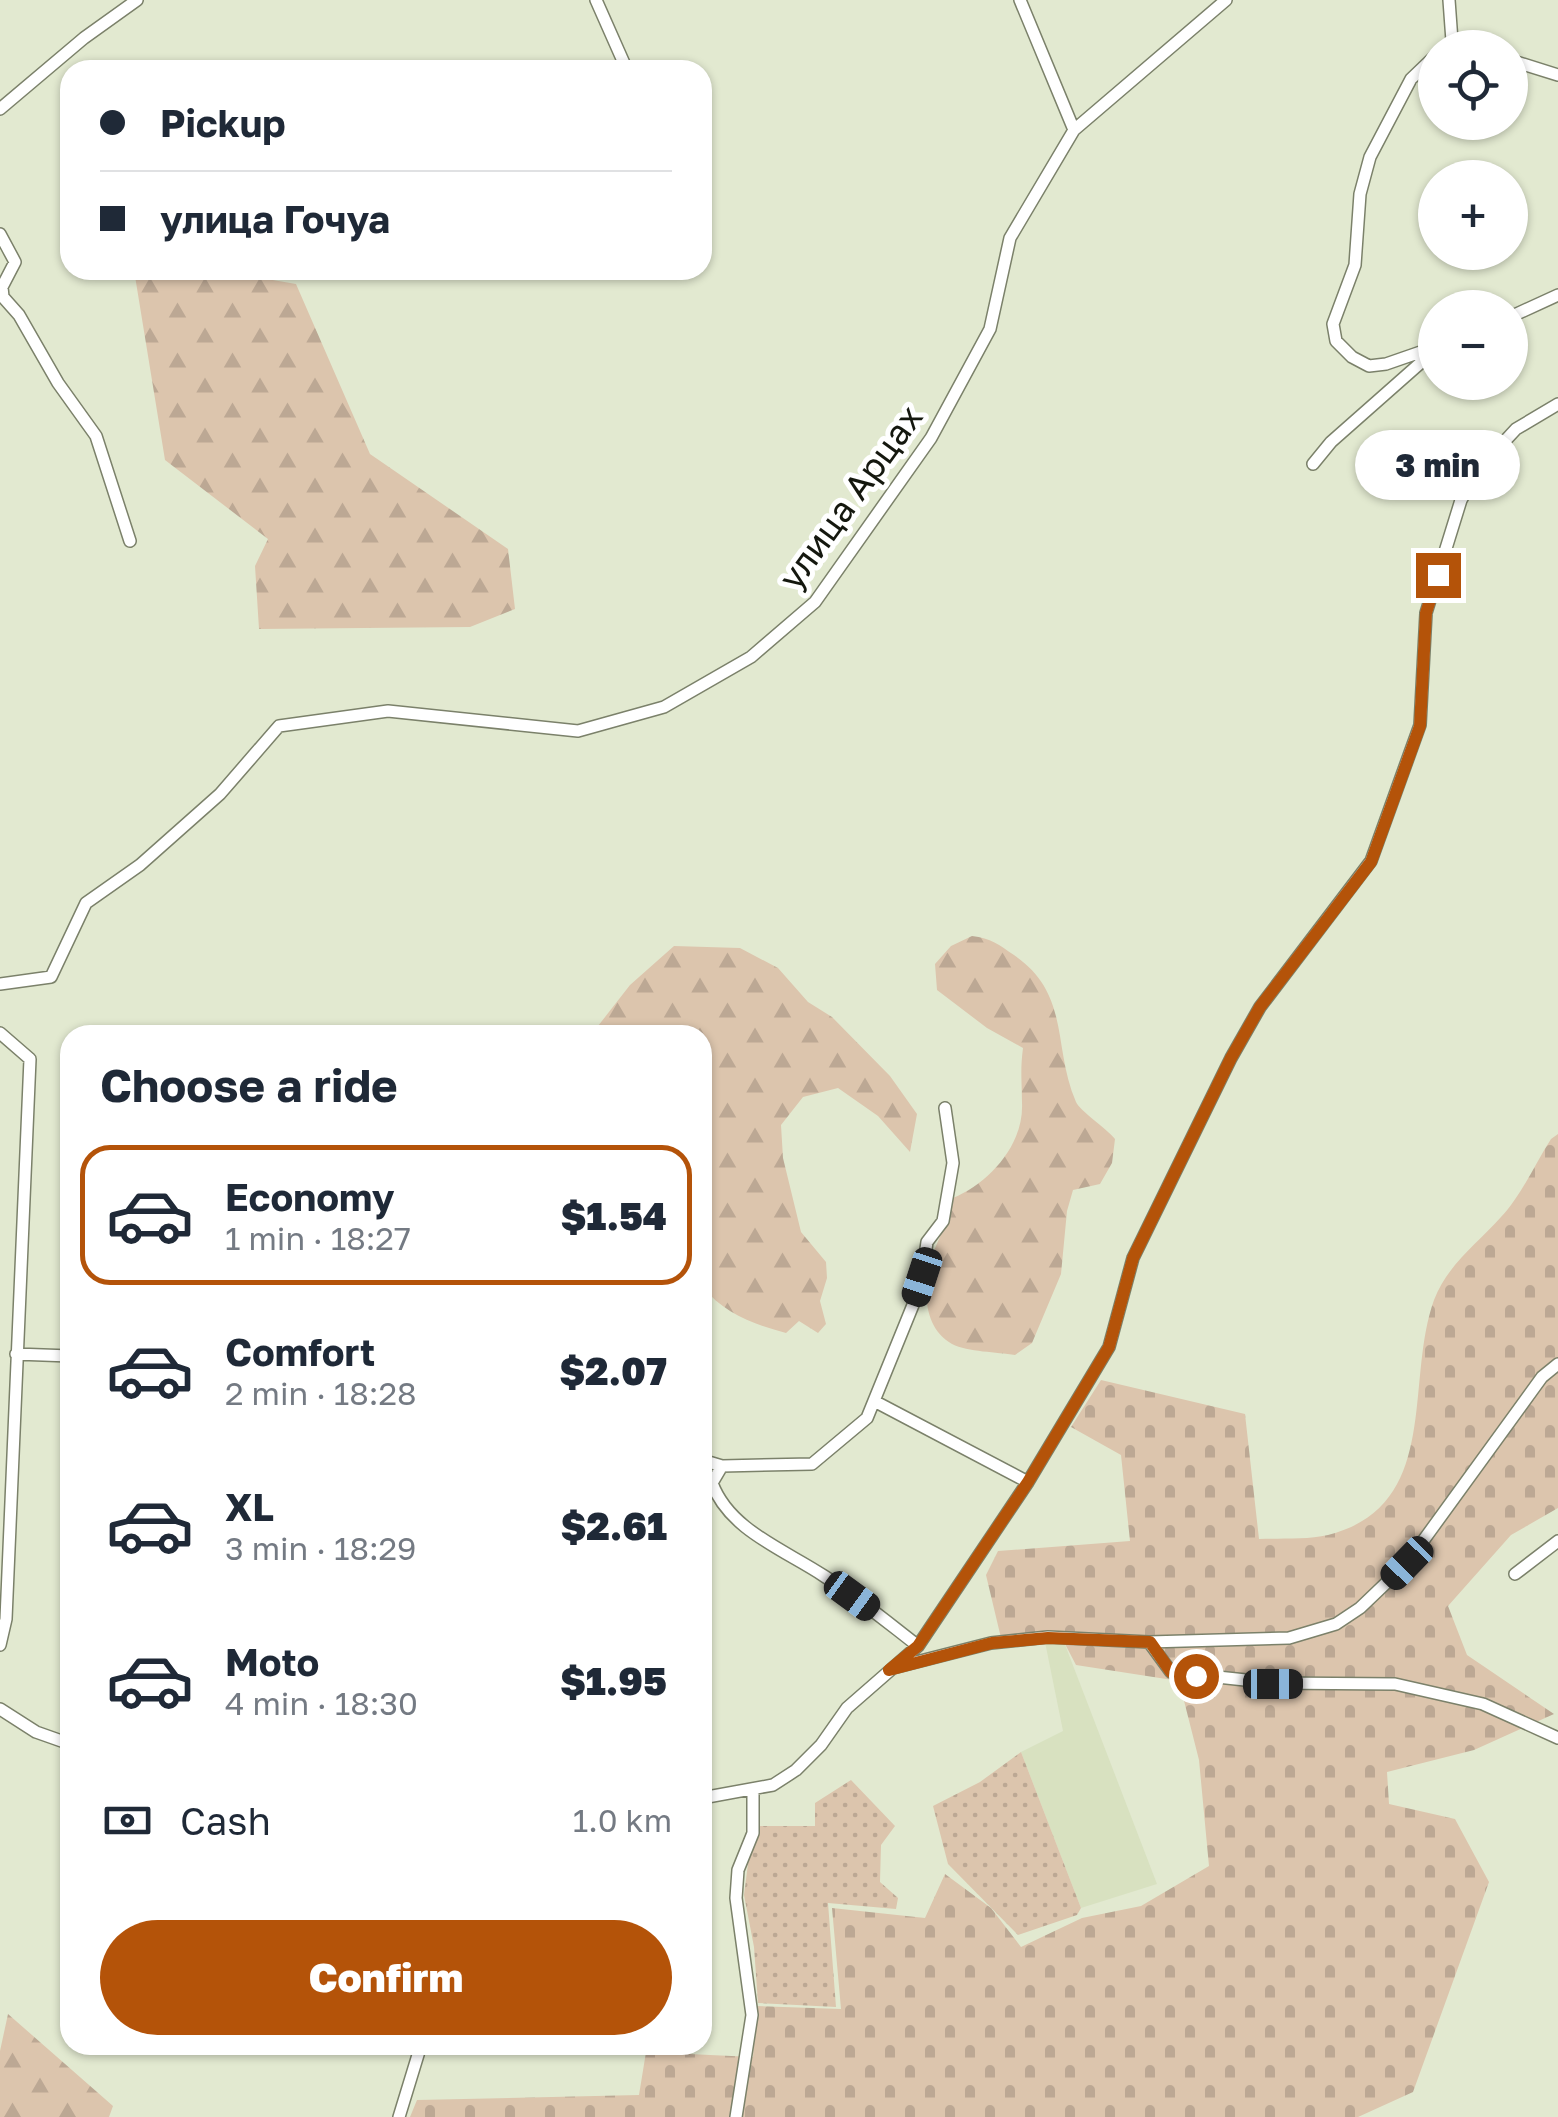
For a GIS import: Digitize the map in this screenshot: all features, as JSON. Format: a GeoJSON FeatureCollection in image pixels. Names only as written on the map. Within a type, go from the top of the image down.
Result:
{"type":"FeatureCollection","features":[{"type":"Feature","properties":{"kind":"street"},"geometry":{"type":"LineString","coordinates":[[0,109],[84,38],[137,0]]}},
{"type":"Feature","properties":{"kind":"street"},"geometry":{"type":"LineString","coordinates":[[596,0],[623,60]]}},
{"type":"Feature","properties":{"kind":"street"},"geometry":{"type":"LineString","coordinates":[[1020,0],[1074,130]]}},
{"type":"Feature","properties":{"kind":"street"},"geometry":{"type":"LineString","coordinates":[[1448,30],[1449,0]]}},
{"type":"Feature","properties":{"kind":"street","name":"улица Арцах"},"geometry":{"type":"LineString","coordinates":[[0,984],[51,977],[86,903],[140,865],[220,794],[279,726],[388,711],[578,731],[664,707],[752,657],[815,602],[931,438],[990,329],[1010,238],[1074,130],[1221,2]]}},
{"type":"Feature","properties":{"kind":"street"},"geometry":{"type":"LineString","coordinates":[[1528,66],[1558,75]]}},
{"type":"Feature","properties":{"kind":"street"},"geometry":{"type":"LineString","coordinates":[[1418,73],[1370,157],[1360,194],[1354,265],[1333,324],[1336,341],[1352,357],[1369,366],[1418,354]]}},
{"type":"Feature","properties":{"kind":"street"},"geometry":{"type":"LineString","coordinates":[[0,234],[15,262],[2,287],[3,297],[19,315],[58,383],[96,436],[130,541]]}},
{"type":"Feature","properties":{"kind":"street"},"geometry":{"type":"LineString","coordinates":[[1528,309],[1558,295]]}},
{"type":"Feature","properties":{"kind":"street"},"geometry":{"type":"LineString","coordinates":[[1312,464],[1418,364]]}},
{"type":"Feature","properties":{"kind":"street"},"geometry":{"type":"LineString","coordinates":[[712,1796],[773,1785],[796,1770],[821,1745],[847,1708],[918,1646],[1028,1482],[1109,1347],[1133,1258],[1231,1058],[1260,1007],[1371,862],[1420,726],[1426,613],[1461,500],[1477,471],[1516,429],[1558,404]]}},
{"type":"Feature","properties":{"kind":"street"},"geometry":{"type":"LineString","coordinates":[[0,1033],[30,1059],[6,1619],[0,1645]]}},
{"type":"Feature","properties":{"kind":"street"},"geometry":{"type":"LineString","coordinates":[[712,1463],[812,1464],[856,1430],[876,1402],[922,1277],[927,1242],[943,1221],[953,1163],[945,1108]]}},
{"type":"Feature","properties":{"kind":"street"},"geometry":{"type":"LineString","coordinates":[[16,1354],[60,1356]]}},
{"type":"Feature","properties":{"kind":"street"},"geometry":{"type":"LineString","coordinates":[[889,1670],[992,1643],[1048,1638],[1150,1642],[1289,1638],[1336,1624],[1360,1608],[1407,1563],[1542,1377],[1558,1364]]}},
{"type":"Feature","properties":{"kind":"street"},"geometry":{"type":"LineString","coordinates":[[876,1402],[1028,1482]]}},
{"type":"Feature","properties":{"kind":"street"},"geometry":{"type":"LineString","coordinates":[[722,1466],[712,1483],[736,1518],[826,1576],[918,1646]]}},
{"type":"Feature","properties":{"kind":"street"},"geometry":{"type":"LineString","coordinates":[[1516,1574],[1558,1540]]}},
{"type":"Feature","properties":{"kind":"street"},"geometry":{"type":"LineString","coordinates":[[1150,1642],[1171,1672],[1273,1684],[1395,1684],[1482,1704],[1558,1738]]}},
{"type":"Feature","properties":{"kind":"street"},"geometry":{"type":"LineString","coordinates":[[0,1709],[36,1732],[60,1740]]}},
{"type":"Feature","properties":{"kind":"street"},"geometry":{"type":"LineString","coordinates":[[736,2117],[752,2015],[736,1898],[738,1870],[753,1833],[753,1788]]}},
{"type":"Feature","properties":{"kind":"street"},"geometry":{"type":"LineString","coordinates":[[399,2117],[419,2055]]}},
{"type":"Feature","properties":{"kind":"shaded area"},"geometry":{"type":"Polygon","coordinates":[[[1045,1642],[1064,1642],[1157,1884],[1081,1908],[1021,1752],[1063,1731],[1045,1642]]]}},
{"type":"Feature","properties":{"kind":"green space"},"geometry":{"type":"Polygon","coordinates":[[[136,280],[273,280],[296,284],[370,454],[508,549],[515,609],[470,627],[259,629],[255,566],[268,539],[165,460],[136,280]]]}},
{"type":"Feature","properties":{"kind":"green space"},"geometry":{"type":"Polygon","coordinates":[[[972,936],[990,940],[1014,955],[1044,987],[1052,1004],[1076,1102],[1115,1139],[1112,1163],[1100,1184],[1073,1190],[1061,1274],[1032,1343],[1015,1355],[952,1344],[934,1326],[927,1302],[930,1263],[953,1198],[979,1183],[1002,1161],[1021,1119],[1023,1048],[987,1028],[937,990],[935,964],[951,946],[972,936]]]}},
{"type":"Feature","properties":{"kind":"green space"},"geometry":{"type":"Polygon","coordinates":[[[674,946],[740,948],[778,968],[808,1002],[832,1017],[890,1076],[917,1114],[910,1152],[878,1116],[838,1088],[803,1097],[781,1125],[783,1158],[801,1232],[826,1262],[827,1278],[820,1301],[826,1324],[818,1333],[799,1321],[786,1333],[751,1322],[712,1297],[712,1025],[599,1025],[630,985],[674,946]]]}},
{"type":"Feature","properties":{"kind":"green space"},"geometry":{"type":"Polygon","coordinates":[[[1558,1134],[1558,1508],[1511,1535],[1448,1606],[1467,1655],[1554,1714],[1474,1750],[1387,1772],[1389,1804],[1455,1819],[1489,1882],[1413,2092],[1358,2117],[410,2117],[417,2100],[639,2095],[646,2055],[753,2057],[756,2006],[841,2009],[832,1908],[925,1918],[945,1874],[991,1908],[1021,1947],[1082,1918],[1141,1906],[1209,1866],[1199,1760],[1179,1681],[1076,1665],[1061,1631],[1001,1638],[986,1575],[998,1551],[1130,1541],[1121,1455],[1071,1427],[1101,1380],[1245,1414],[1259,1539],[1320,1537],[1364,1520],[1388,1498],[1404,1470],[1426,1333],[1440,1287],[1455,1265],[1508,1209],[1551,1139],[1558,1134]]]}},
{"type":"Feature","properties":{"kind":"green space"},"geometry":{"type":"Polygon","coordinates":[[[1021,1752],[1081,1908],[1077,1915],[1018,1935],[948,1864],[933,1806],[980,1782],[1021,1752]]]}},
{"type":"Feature","properties":{"kind":"green space"},"geometry":{"type":"Polygon","coordinates":[[[851,1780],[895,1826],[881,1845],[880,1882],[898,1898],[896,1909],[828,1903],[836,2007],[758,2003],[754,1947],[744,1895],[749,1856],[759,1826],[815,1826],[815,1803],[851,1780]]]}},
{"type":"Feature","properties":{"kind":"green space"},"geometry":{"type":"Polygon","coordinates":[[[8,2014],[113,2106],[109,2117],[0,2117],[0,2051],[8,2014]]]}},
{"type":"Feature","properties":{"kind":"route"},"geometry":{"type":"LineString","coordinates":[[1196,1676],[1171,1672],[1150,1642],[1058,1638],[992,1643],[889,1670],[918,1646],[1028,1482],[1109,1347],[1133,1258],[1231,1058],[1260,1007],[1371,862],[1420,726],[1422,642],[1438,575]]}}]}
